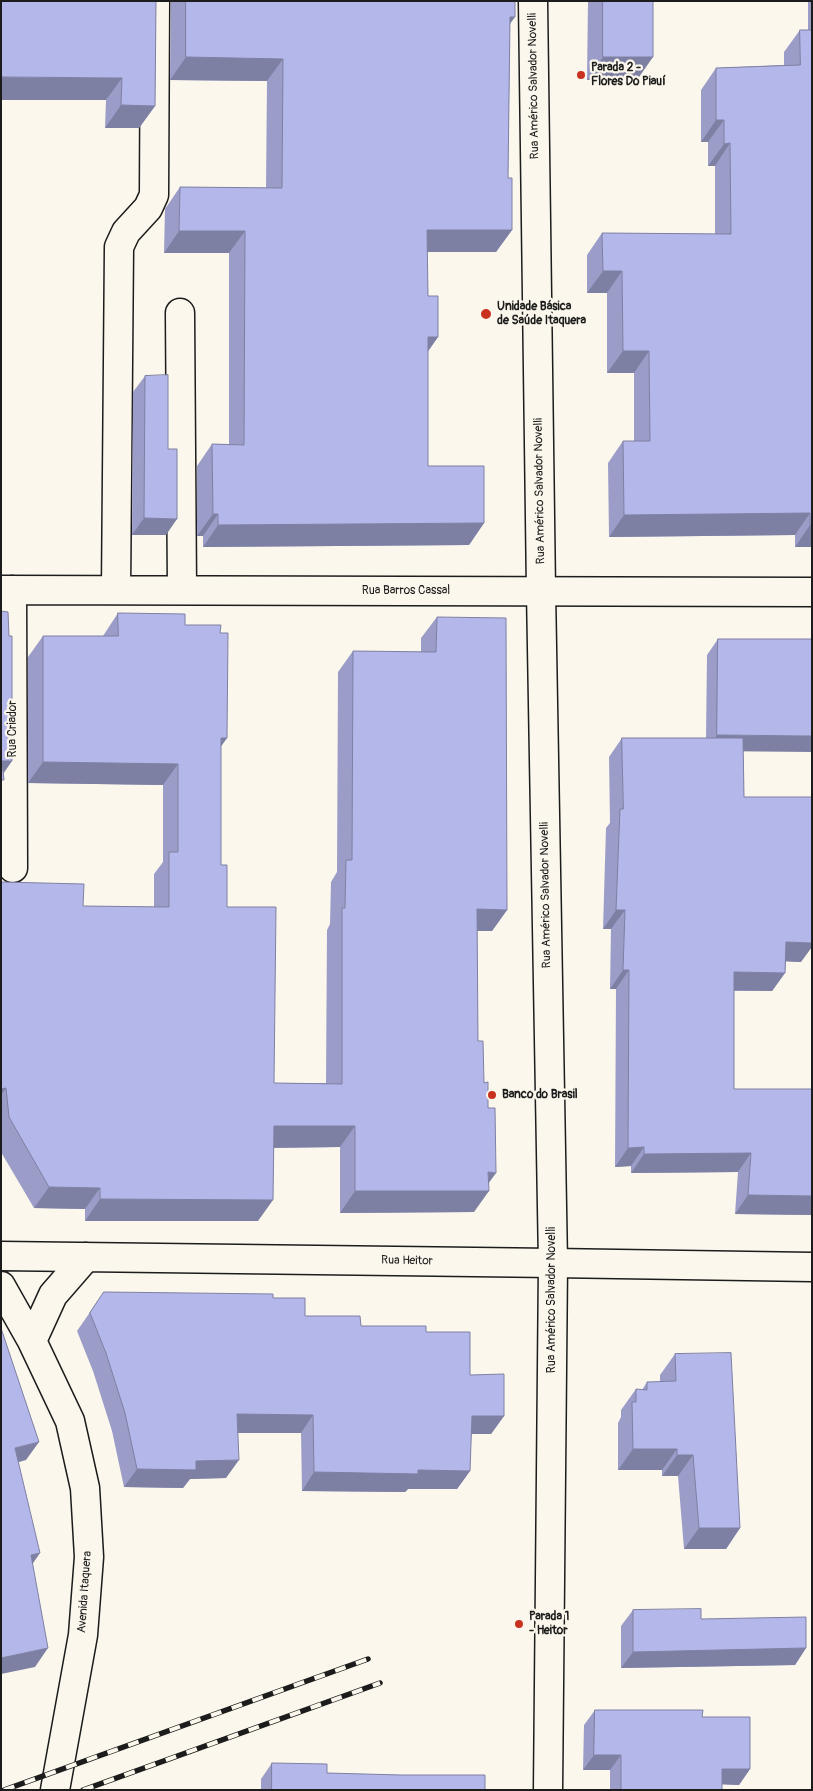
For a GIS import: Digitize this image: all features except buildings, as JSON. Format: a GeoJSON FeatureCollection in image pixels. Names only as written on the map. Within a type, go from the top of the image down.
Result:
{"type":"FeatureCollection","features":[{"type":"Feature","properties":{"kind":"main road"},"geometry":{"type":"LineString","coordinates":[[116,590],[119,247],[126,232],[148,208],[154,195],[155,1]]}},
{"type":"Feature","properties":{"kind":"main road","name":"Rua Américo Salvador Novelli"},"geometry":{"type":"LineString","coordinates":[[533,1],[553,1263],[548,1790]]}},
{"type":"Feature","properties":{"kind":"main road"},"geometry":{"type":"LineString","coordinates":[[180,313],[182,590]]}},
{"type":"Feature","properties":{"kind":"main road","name":"Rua Barros Cassal"},"geometry":{"type":"LineString","coordinates":[[7,590],[812,592]]}},
{"type":"Feature","properties":{"kind":"main road","name":"Rua Criador"},"geometry":{"type":"LineString","coordinates":[[7,590],[14,868]]}},
{"type":"Feature","properties":{"kind":"main road","name":"Rua Heitor"},"geometry":{"type":"LineString","coordinates":[[1,1256],[812,1266]]}},
{"type":"Feature","properties":{"kind":"main road"},"geometry":{"type":"LineString","coordinates":[[32,1341],[53,1295],[86,1257]]}},
{"type":"Feature","properties":{"kind":"main road","name":"Avenida Itaquera"},"geometry":{"type":"LineString","coordinates":[[1,1286],[32,1341],[70,1421],[85,1488],[90,1557],[83,1635],[55,1790]]}},
{"type":"Feature","properties":{"kind":"railway"},"geometry":{"type":"LineString","coordinates":[[4,1790],[368,1659]]}},
{"type":"Feature","properties":{"kind":"railway"},"geometry":{"type":"LineString","coordinates":[[83,1790],[380,1683]]}},
{"type":"Feature","properties":{"kind":"place","name":"Parada 2 - Flores Do Piauí"},"geometry":{"type":"Point","coordinates":[581,75]}},
{"type":"Feature","properties":{"kind":"place","name":"Unidade Básica de Saúde Itaquera"},"geometry":{"type":"Point","coordinates":[486,314]}},
{"type":"Feature","properties":{"kind":"place","name":"Banco do Brasil"},"geometry":{"type":"Point","coordinates":[492,1095]}},
{"type":"Feature","properties":{"kind":"place","name":"Parada 1 - Heitor"},"geometry":{"type":"Point","coordinates":[519,1624]}}]}
